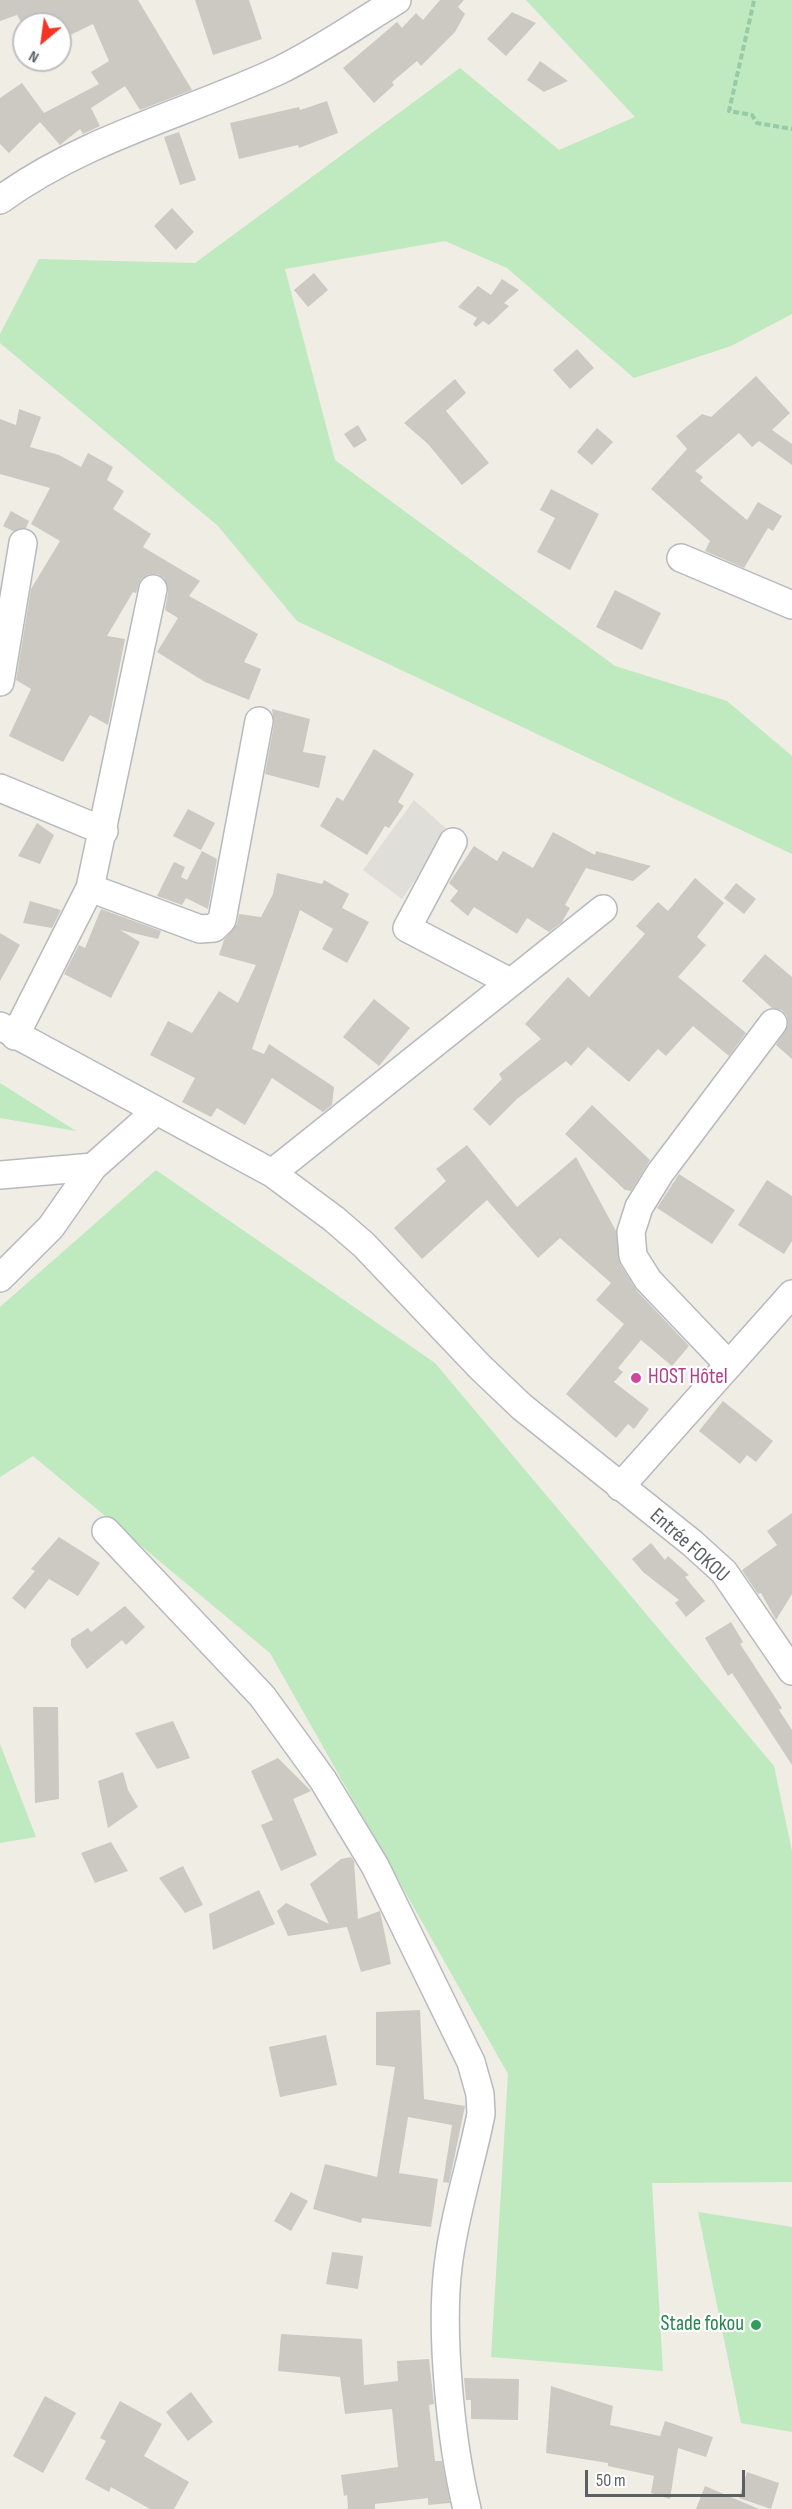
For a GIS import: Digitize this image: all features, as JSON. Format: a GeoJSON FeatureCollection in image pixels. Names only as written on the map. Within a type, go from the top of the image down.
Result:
{"type":"FeatureCollection","features":[{"type":"Feature","properties":{"kind":"street"},"geometry":{"type":"LineString","coordinates":[[0,200],[49,167],[87,148],[278,71],[311,54],[397,0]]}},
{"type":"Feature","properties":{"kind":"street"},"geometry":{"type":"LineString","coordinates":[[0,682],[23,543]]}},
{"type":"Feature","properties":{"kind":"street"},"geometry":{"type":"LineString","coordinates":[[681,558],[792,605]]}},
{"type":"Feature","properties":{"kind":"street"},"geometry":{"type":"LineString","coordinates":[[8,1031],[90,888],[104,831],[153,589]]}},
{"type":"Feature","properties":{"kind":"street"},"geometry":{"type":"LineString","coordinates":[[90,888],[200,929],[214,928],[222,920],[259,721]]}},
{"type":"Feature","properties":{"kind":"street"},"geometry":{"type":"LineString","coordinates":[[0,788],[104,831]]}},
{"type":"Feature","properties":{"kind":"street"},"geometry":{"type":"LineString","coordinates":[[453,842],[407,928],[510,982]]}},
{"type":"Feature","properties":{"kind":"street"},"geometry":{"type":"LineString","coordinates":[[272,1173],[603,909]]}},
{"type":"Feature","properties":{"kind":"street"},"geometry":{"type":"LineString","coordinates":[[729,1365],[648,1280],[633,1256],[631,1232],[639,1207],[660,1173],[773,1023]]}},
{"type":"Feature","properties":{"kind":"street","name":"Entrée FOKOU"},"geometry":{"type":"LineString","coordinates":[[8,1031],[272,1173],[334,1219],[364,1245],[497,1383],[620,1487],[692,1543],[724,1572],[792,1671]]}},
{"type":"Feature","properties":{"kind":"street"},"geometry":{"type":"LineString","coordinates":[[0,1278],[51,1227],[93,1167],[156,1111]]}},
{"type":"Feature","properties":{"kind":"street"},"geometry":{"type":"LineString","coordinates":[[0,1175],[93,1167]]}},
{"type":"Feature","properties":{"kind":"street"},"geometry":{"type":"LineString","coordinates":[[620,1487],[792,1294]]}},
{"type":"Feature","properties":{"kind":"street"},"geometry":{"type":"LineString","coordinates":[[106,1531],[262,1696],[323,1780],[375,1866],[471,2062],[480,2094],[481,2114],[449,2263],[446,2301],[450,2389],[467,2509]]}},
{"type":"Feature","properties":{"kind":"path"},"geometry":{"type":"LineString","coordinates":[[754,1],[729,111],[752,115],[757,123],[792,129]]}},
{"type":"Feature","properties":{"kind":"shaded area"},"geometry":{"type":"Polygon","coordinates":[[[414,800],[449,831],[402,899],[363,870],[414,800]]]}},
{"type":"Feature","properties":{"kind":"green space"},"geometry":{"type":"Polygon","coordinates":[[[526,0],[792,0],[792,314],[731,346],[634,378],[507,268],[445,241],[285,269],[335,460],[615,666],[727,701],[792,756],[792,854],[297,621],[218,526],[0,343],[0,334],[39,259],[195,263],[460,68],[559,150],[635,117],[526,0]]]}},
{"type":"Feature","properties":{"kind":"green space"},"geometry":{"type":"Polygon","coordinates":[[[0,1083],[76,1131],[0,1118],[0,1083]]]}},
{"type":"Feature","properties":{"kind":"green space"},"geometry":{"type":"Polygon","coordinates":[[[156,1170],[435,1363],[774,1766],[792,1851],[792,2182],[652,2183],[663,2371],[491,2357],[508,2074],[270,1653],[33,1456],[0,1477],[0,1307],[156,1170]]]}},
{"type":"Feature","properties":{"kind":"green space"},"geometry":{"type":"Polygon","coordinates":[[[0,1744],[36,1837],[0,1843],[0,1744]]]}},
{"type":"Feature","properties":{"kind":"green space","name":"Stade fokou"},"geometry":{"type":"Polygon","coordinates":[[[698,2212],[792,2227],[792,2432],[741,2423],[698,2212]]]}},
{"type":"Feature","properties":{"kind":"building"},"geometry":{"type":"Polygon","coordinates":[[[0,0],[138,0],[192,90],[140,110],[125,86],[91,108],[100,126],[83,134],[80,129],[60,145],[40,122],[9,153],[0,144],[0,98],[22,83],[44,113],[99,84],[91,72],[109,61],[93,24],[72,34],[72,12],[12,12],[12,17],[0,21],[0,0]]]}},
{"type":"Feature","properties":{"kind":"building"},"geometry":{"type":"Polygon","coordinates":[[[195,0],[249,0],[262,39],[213,55],[195,0]]]}},
{"type":"Feature","properties":{"kind":"building"},"geometry":{"type":"Polygon","coordinates":[[[440,0],[464,0],[458,7],[465,14],[455,32],[421,66],[417,61],[392,82],[394,85],[374,103],[343,68],[397,22],[402,28],[416,13],[423,20],[440,0]]]}},
{"type":"Feature","properties":{"kind":"building"},"geometry":{"type":"Polygon","coordinates":[[[512,12],[536,23],[506,56],[487,39],[512,12]]]}},
{"type":"Feature","properties":{"kind":"building"},"geometry":{"type":"Polygon","coordinates":[[[540,61],[568,81],[544,92],[527,80],[540,61]]]}},
{"type":"Feature","properties":{"kind":"building"},"geometry":{"type":"Polygon","coordinates":[[[327,101],[338,133],[299,148],[298,145],[239,159],[230,123],[299,107],[300,110],[327,101]]]}},
{"type":"Feature","properties":{"kind":"building"},"geometry":{"type":"Polygon","coordinates":[[[179,132],[196,180],[180,185],[164,137],[179,132]]]}},
{"type":"Feature","properties":{"kind":"building"},"geometry":{"type":"Polygon","coordinates":[[[172,208],[194,232],[176,250],[154,226],[172,208]]]}},
{"type":"Feature","properties":{"kind":"building"},"geometry":{"type":"Polygon","coordinates":[[[314,273],[328,290],[308,307],[294,290],[314,273]]]}},
{"type":"Feature","properties":{"kind":"building"},"geometry":{"type":"Polygon","coordinates":[[[502,279],[519,290],[504,303],[509,306],[489,325],[483,321],[476,327],[473,324],[477,318],[458,307],[478,286],[491,295],[502,279]]]}},
{"type":"Feature","properties":{"kind":"building"},"geometry":{"type":"Polygon","coordinates":[[[577,349],[594,368],[570,389],[553,370],[577,349]]]}},
{"type":"Feature","properties":{"kind":"building"},"geometry":{"type":"Polygon","coordinates":[[[756,376],[790,413],[772,430],[792,444],[792,465],[759,441],[752,447],[739,433],[695,471],[703,477],[700,481],[747,520],[758,502],[782,516],[773,531],[768,528],[744,568],[705,551],[710,541],[651,489],[687,449],[676,436],[702,414],[711,417],[756,376]]]}},
{"type":"Feature","properties":{"kind":"building"},"geometry":{"type":"Polygon","coordinates":[[[455,379],[466,393],[446,411],[489,463],[462,485],[428,444],[404,423],[455,379]]]}},
{"type":"Feature","properties":{"kind":"building"},"geometry":{"type":"Polygon","coordinates":[[[19,409],[41,417],[30,447],[59,455],[81,467],[88,453],[113,467],[107,480],[124,491],[113,509],[151,534],[143,547],[200,581],[189,596],[258,634],[244,662],[261,669],[249,700],[205,682],[157,652],[178,618],[165,610],[168,592],[164,578],[157,574],[149,574],[141,579],[136,593],[133,592],[107,636],[125,639],[108,725],[90,715],[63,762],[9,736],[31,689],[16,680],[31,589],[60,541],[31,524],[50,488],[0,474],[0,419],[16,425],[19,409]]]}},
{"type":"Feature","properties":{"kind":"building"},"geometry":{"type":"Polygon","coordinates":[[[358,425],[367,440],[354,448],[344,434],[358,425]]]}},
{"type":"Feature","properties":{"kind":"building"},"geometry":{"type":"Polygon","coordinates":[[[597,428],[613,442],[592,465],[577,452],[597,428]]]}},
{"type":"Feature","properties":{"kind":"building"},"geometry":{"type":"Polygon","coordinates":[[[551,489],[599,514],[570,570],[537,552],[555,518],[540,510],[551,489]]]}},
{"type":"Feature","properties":{"kind":"building"},"geometry":{"type":"Polygon","coordinates":[[[11,511],[29,521],[26,528],[13,531],[3,526],[11,511]]]}},
{"type":"Feature","properties":{"kind":"building"},"geometry":{"type":"Polygon","coordinates":[[[615,590],[661,613],[642,650],[596,627],[615,590]]]}},
{"type":"Feature","properties":{"kind":"building"},"geometry":{"type":"Polygon","coordinates":[[[272,709],[310,719],[303,752],[326,756],[319,788],[265,774],[274,724],[272,709]]]}},
{"type":"Feature","properties":{"kind":"building"},"geometry":{"type":"Polygon","coordinates":[[[374,749],[414,774],[398,802],[404,806],[389,828],[385,826],[367,855],[320,826],[337,797],[343,801],[374,749]]]}},
{"type":"Feature","properties":{"kind":"building"},"geometry":{"type":"Polygon","coordinates":[[[188,809],[215,823],[201,850],[173,836],[188,809]]]}},
{"type":"Feature","properties":{"kind":"building"},"geometry":{"type":"Polygon","coordinates":[[[37,823],[54,835],[40,864],[18,856],[37,823]]]}},
{"type":"Feature","properties":{"kind":"building"},"geometry":{"type":"Polygon","coordinates":[[[553,832],[595,855],[596,851],[651,866],[633,881],[586,868],[565,905],[570,908],[562,922],[549,932],[527,918],[517,934],[474,907],[468,916],[450,901],[458,891],[449,883],[474,846],[497,861],[503,851],[533,868],[553,832]]]}},
{"type":"Feature","properties":{"kind":"building"},"geometry":{"type":"Polygon","coordinates":[[[202,851],[217,859],[208,909],[186,898],[182,905],[157,896],[174,862],[185,867],[181,877],[187,880],[202,851]]]}},
{"type":"Feature","properties":{"kind":"building"},"geometry":{"type":"Polygon","coordinates":[[[277,873],[322,884],[324,880],[349,894],[342,908],[369,922],[347,963],[322,949],[333,929],[300,910],[252,1049],[264,1054],[269,1044],[334,1087],[332,1105],[323,1112],[272,1078],[245,1125],[217,1108],[211,1117],[182,1102],[195,1078],[150,1055],[168,1021],[192,1033],[219,991],[238,1003],[256,965],[219,955],[224,940],[237,924],[239,914],[261,917],[273,894],[277,873]]]}},
{"type":"Feature","properties":{"kind":"building"},"geometry":{"type":"Polygon","coordinates":[[[695,878],[724,903],[697,937],[706,945],[678,977],[746,1033],[729,1056],[693,1026],[666,1056],[658,1049],[629,1082],[588,1047],[571,1066],[566,1061],[517,1099],[490,1126],[473,1109],[502,1079],[499,1074],[541,1039],[525,1024],[568,977],[589,997],[645,934],[636,926],[658,902],[668,911],[695,878]]]}},
{"type":"Feature","properties":{"kind":"building"},"geometry":{"type":"Polygon","coordinates":[[[736,883],[756,899],[744,914],[724,898],[736,883]]]}},
{"type":"Feature","properties":{"kind":"building"},"geometry":{"type":"Polygon","coordinates":[[[30,901],[61,910],[52,928],[23,923],[30,901]]]}},
{"type":"Feature","properties":{"kind":"building"},"geometry":{"type":"Polygon","coordinates":[[[101,909],[161,931],[158,939],[120,930],[140,942],[111,998],[64,974],[79,945],[85,948],[101,909]]]}},
{"type":"Feature","properties":{"kind":"building"},"geometry":{"type":"Polygon","coordinates":[[[0,933],[20,945],[0,981],[0,933]]]}},
{"type":"Feature","properties":{"kind":"building"},"geometry":{"type":"Polygon","coordinates":[[[765,954],[792,977],[792,1059],[776,1045],[788,1025],[787,1016],[782,1010],[772,1008],[742,981],[765,954]]]}},
{"type":"Feature","properties":{"kind":"building"},"geometry":{"type":"Polygon","coordinates":[[[374,999],[410,1028],[379,1066],[343,1037],[374,999]]]}},
{"type":"Feature","properties":{"kind":"building"},"geometry":{"type":"Polygon","coordinates":[[[592,1105],[650,1160],[631,1191],[625,1190],[565,1134],[592,1105]]]}},
{"type":"Feature","properties":{"kind":"building"},"geometry":{"type":"Polygon","coordinates":[[[467,1145],[517,1207],[576,1157],[616,1231],[620,1264],[637,1291],[689,1346],[672,1366],[641,1340],[618,1368],[623,1372],[614,1382],[649,1409],[634,1429],[628,1424],[616,1438],[566,1394],[624,1324],[596,1300],[611,1283],[560,1238],[538,1258],[487,1200],[422,1259],[394,1228],[446,1181],[436,1169],[467,1145]]]}},
{"type":"Feature","properties":{"kind":"building"},"geometry":{"type":"Polygon","coordinates":[[[679,1174],[735,1210],[712,1244],[657,1208],[679,1174]]]}},
{"type":"Feature","properties":{"kind":"building"},"geometry":{"type":"Polygon","coordinates":[[[767,1180],[792,1196],[792,1241],[784,1254],[738,1225],[767,1180]]]}},
{"type":"Feature","properties":{"kind":"building"},"geometry":{"type":"Polygon","coordinates":[[[723,1401],[773,1441],[756,1462],[747,1455],[740,1464],[699,1431],[723,1401]]]}},
{"type":"Feature","properties":{"kind":"building"},"geometry":{"type":"Polygon","coordinates":[[[792,1513],[792,1594],[776,1620],[761,1593],[758,1594],[742,1570],[777,1545],[767,1531],[792,1513]]]}},
{"type":"Feature","properties":{"kind":"building"},"geometry":{"type":"Polygon","coordinates":[[[59,1537],[100,1563],[78,1596],[49,1579],[25,1609],[12,1598],[35,1571],[31,1569],[59,1537]]]}},
{"type":"Feature","properties":{"kind":"building"},"geometry":{"type":"Polygon","coordinates":[[[651,1543],[665,1560],[668,1556],[689,1575],[685,1577],[705,1601],[686,1617],[675,1603],[679,1600],[643,1572],[632,1559],[651,1543]]]}},
{"type":"Feature","properties":{"kind":"building"},"geometry":{"type":"Polygon","coordinates":[[[125,1606],[145,1627],[126,1645],[122,1640],[87,1669],[71,1646],[71,1639],[88,1628],[91,1632],[125,1606]]]}},
{"type":"Feature","properties":{"kind":"building"},"geometry":{"type":"Polygon","coordinates":[[[731,1622],[743,1642],[740,1644],[782,1708],[779,1710],[792,1730],[792,1765],[732,1673],[728,1676],[705,1638],[731,1622]]]}},
{"type":"Feature","properties":{"kind":"building"},"geometry":{"type":"Polygon","coordinates":[[[33,1707],[58,1707],[59,1799],[35,1803],[33,1707]]]}},
{"type":"Feature","properties":{"kind":"building"},"geometry":{"type":"Polygon","coordinates":[[[173,1721],[190,1758],[157,1769],[135,1733],[173,1721]]]}},
{"type":"Feature","properties":{"kind":"building"},"geometry":{"type":"Polygon","coordinates":[[[278,1758],[311,1791],[293,1799],[317,1855],[281,1871],[261,1825],[273,1820],[251,1771],[278,1758]]]}},
{"type":"Feature","properties":{"kind":"building"},"geometry":{"type":"Polygon","coordinates":[[[123,1772],[128,1790],[138,1807],[108,1828],[98,1781],[123,1772]]]}},
{"type":"Feature","properties":{"kind":"building"},"geometry":{"type":"Polygon","coordinates":[[[111,1842],[128,1871],[95,1883],[81,1853],[111,1842]]]}},
{"type":"Feature","properties":{"kind":"building"},"geometry":{"type":"Polygon","coordinates":[[[351,1857],[354,1861],[358,1919],[380,1911],[391,1964],[361,1972],[347,1927],[288,1936],[277,1911],[286,1903],[329,1924],[310,1884],[341,1859],[351,1857]]]}},
{"type":"Feature","properties":{"kind":"building"},"geometry":{"type":"Polygon","coordinates":[[[183,1866],[203,1905],[185,1913],[159,1878],[183,1866]]]}},
{"type":"Feature","properties":{"kind":"building"},"geometry":{"type":"Polygon","coordinates":[[[259,1890],[275,1924],[213,1950],[209,1914],[259,1890]]]}},
{"type":"Feature","properties":{"kind":"building"},"geometry":{"type":"Polygon","coordinates":[[[420,2010],[424,2099],[465,2106],[449,2183],[443,2182],[452,2125],[408,2117],[399,2173],[438,2179],[431,2227],[362,2218],[361,2223],[313,2209],[325,2164],[377,2177],[395,2067],[376,2065],[376,2012],[420,2010]]]}},
{"type":"Feature","properties":{"kind":"building"},"geometry":{"type":"Polygon","coordinates":[[[326,2035],[337,2085],[280,2097],[269,2047],[326,2035]]]}},
{"type":"Feature","properties":{"kind":"building"},"geometry":{"type":"Polygon","coordinates":[[[291,2192],[308,2201],[291,2231],[274,2221],[291,2192]]]}},
{"type":"Feature","properties":{"kind":"building"},"geometry":{"type":"Polygon","coordinates":[[[332,2252],[363,2256],[358,2289],[326,2284],[332,2252]]]}},
{"type":"Feature","properties":{"kind":"building"},"geometry":{"type":"Polygon","coordinates":[[[281,2334],[362,2339],[364,2385],[398,2381],[397,2361],[429,2359],[434,2404],[429,2405],[435,2461],[442,2461],[450,2503],[428,2505],[428,2498],[375,2504],[375,2509],[348,2509],[347,2495],[344,2496],[341,2475],[398,2467],[392,2409],[345,2414],[340,2377],[278,2371],[281,2334]]]}},
{"type":"Feature","properties":{"kind":"building"},"geometry":{"type":"Polygon","coordinates":[[[464,2378],[519,2379],[518,2420],[471,2419],[471,2400],[466,2400],[464,2378]]]}},
{"type":"Feature","properties":{"kind":"building"},"geometry":{"type":"Polygon","coordinates":[[[551,2386],[613,2406],[610,2425],[660,2436],[665,2421],[713,2437],[706,2457],[678,2448],[670,2499],[651,2493],[654,2476],[608,2466],[608,2463],[546,2453],[551,2386]]]}},
{"type":"Feature","properties":{"kind":"building"},"geometry":{"type":"Polygon","coordinates":[[[191,2392],[213,2422],[188,2441],[166,2412],[191,2392]]]}},
{"type":"Feature","properties":{"kind":"building"},"geometry":{"type":"Polygon","coordinates":[[[45,2396],[76,2413],[43,2473],[13,2456],[45,2396]]]}},
{"type":"Feature","properties":{"kind":"building"},"geometry":{"type":"Polygon","coordinates":[[[120,2401],[162,2424],[144,2456],[189,2482],[174,2509],[150,2509],[111,2487],[109,2492],[85,2479],[106,2441],[100,2438],[120,2401]]]}},
{"type":"Feature","properties":{"kind":"building"},"geometry":{"type":"Polygon","coordinates":[[[747,2472],[779,2483],[771,2509],[739,2498],[747,2472]]]}},
{"type":"Feature","properties":{"kind":"building"},"geometry":{"type":"Polygon","coordinates":[[[705,2486],[759,2509],[696,2509],[705,2486]]]}},
{"type":"Feature","properties":{"kind":"place","name":"HOST Hôtel"},"geometry":{"type":"Point","coordinates":[636,1378]}},
{"type":"Feature","properties":{"kind":"place","name":"Stade fokou"},"geometry":{"type":"Point","coordinates":[756,2325]}}]}
